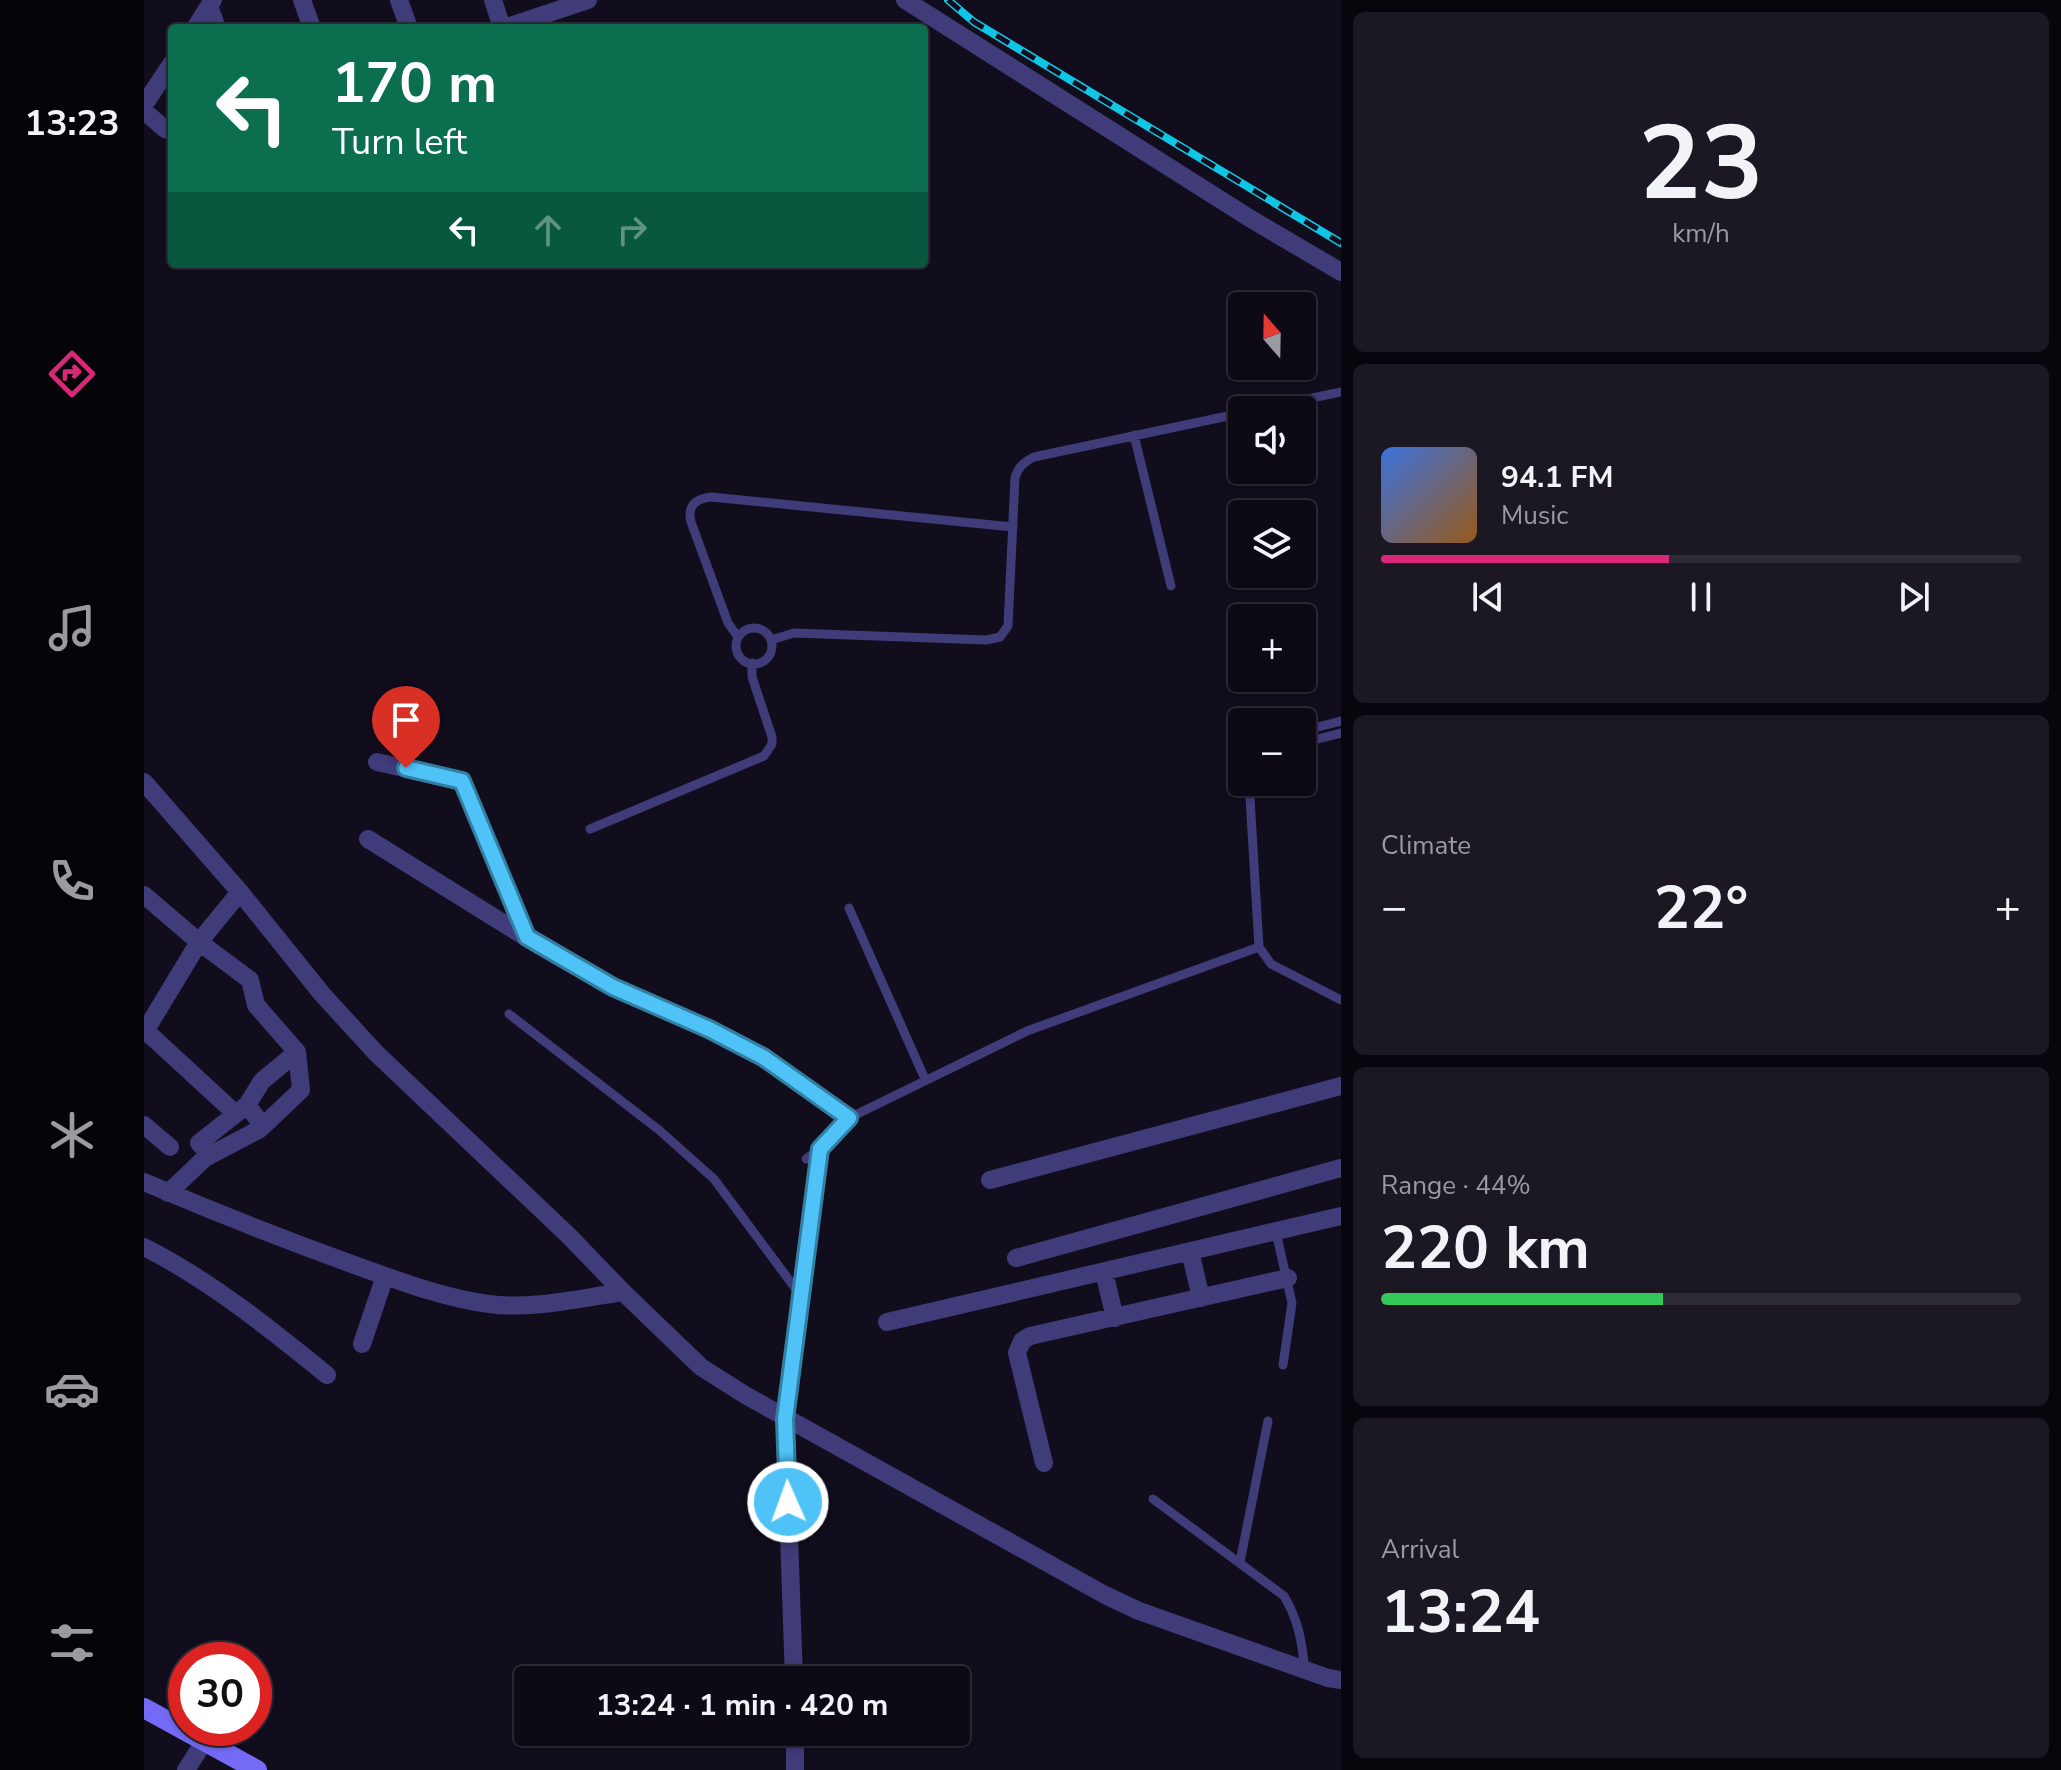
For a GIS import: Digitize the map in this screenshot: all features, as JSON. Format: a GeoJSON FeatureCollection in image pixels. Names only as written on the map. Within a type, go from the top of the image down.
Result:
{"type":"FeatureCollection","features":[{"type":"Feature","properties":{"kind":"main road"},"geometry":{"type":"LineString","coordinates":[[144,1708],[168,1722]]}},
{"type":"Feature","properties":{"kind":"main road"},"geometry":{"type":"LineString","coordinates":[[212,1746],[257,1770]]}},
{"type":"Feature","properties":{"kind":"street"},"geometry":{"type":"LineString","coordinates":[[302,0],[311,24]]}},
{"type":"Feature","properties":{"kind":"street"},"geometry":{"type":"LineString","coordinates":[[399,0],[408,24]]}},
{"type":"Feature","properties":{"kind":"street"},"geometry":{"type":"LineString","coordinates":[[493,0],[502,24]]}},
{"type":"Feature","properties":{"kind":"street"},"geometry":{"type":"LineString","coordinates":[[515,24],[588,0]]}},
{"type":"Feature","properties":{"kind":"street"},"geometry":{"type":"LineString","coordinates":[[905,0],[1251,219],[1341,272]]}},
{"type":"Feature","properties":{"kind":"street"},"geometry":{"type":"LineString","coordinates":[[198,24],[211,3]]}},
{"type":"Feature","properties":{"kind":"street"},"geometry":{"type":"LineString","coordinates":[[211,3],[216,24]]}},
{"type":"Feature","properties":{"kind":"street"},"geometry":{"type":"LineString","coordinates":[[144,105],[168,69]]}},
{"type":"Feature","properties":{"kind":"street"},"geometry":{"type":"LineString","coordinates":[[144,111],[168,130]]}},
{"type":"Feature","properties":{"kind":"street"},"geometry":{"type":"LineString","coordinates":[[377,762],[462,781],[527,937]]}},
{"type":"Feature","properties":{"kind":"street"},"geometry":{"type":"LineString","coordinates":[[144,782],[240,892],[322,994],[376,1053],[701,1367],[785,1419],[1105,1595],[1139,1611],[1305,1671],[1341,1680]]}},
{"type":"Feature","properties":{"kind":"street"},"geometry":{"type":"LineString","coordinates":[[368,839],[613,987],[709,1029],[763,1057],[849,1118]]}},
{"type":"Feature","properties":{"kind":"street"},"geometry":{"type":"LineString","coordinates":[[240,892],[199,942],[145,1032],[263,1126]]}},
{"type":"Feature","properties":{"kind":"street"},"geometry":{"type":"LineString","coordinates":[[144,895],[250,980],[256,1005],[297,1052],[301,1090],[263,1126],[210,1155],[168,1193]]}},
{"type":"Feature","properties":{"kind":"street"},"geometry":{"type":"LineString","coordinates":[[210,1155],[199,1143],[241,1110],[262,1081],[297,1052]]}},
{"type":"Feature","properties":{"kind":"street"},"geometry":{"type":"LineString","coordinates":[[990,1180],[1341,1086]]}},
{"type":"Feature","properties":{"kind":"street"},"geometry":{"type":"LineString","coordinates":[[144,1125],[170,1147]]}},
{"type":"Feature","properties":{"kind":"street"},"geometry":{"type":"LineString","coordinates":[[794,1666],[785,1419],[802,1297],[813,1154]]}},
{"type":"Feature","properties":{"kind":"street"},"geometry":{"type":"LineString","coordinates":[[1016,1258],[1341,1168]]}},
{"type":"Feature","properties":{"kind":"street"},"geometry":{"type":"LineString","coordinates":[[144,1182],[257,1229],[385,1276],[461,1299],[491,1305],[519,1305],[623,1292]]}},
{"type":"Feature","properties":{"kind":"street"},"geometry":{"type":"LineString","coordinates":[[887,1322],[1341,1216]]}},
{"type":"Feature","properties":{"kind":"street"},"geometry":{"type":"LineString","coordinates":[[144,1247],[218,1292],[272,1330],[327,1375]]}},
{"type":"Feature","properties":{"kind":"street"},"geometry":{"type":"LineString","coordinates":[[1190,1251],[1201,1298]]}},
{"type":"Feature","properties":{"kind":"street"},"geometry":{"type":"LineString","coordinates":[[1104,1272],[1115,1318]]}},
{"type":"Feature","properties":{"kind":"street"},"geometry":{"type":"LineString","coordinates":[[362,1344],[385,1276]]}},
{"type":"Feature","properties":{"kind":"street"},"geometry":{"type":"LineString","coordinates":[[1044,1463],[1017,1353],[1022,1341],[1030,1336],[1288,1278]]}},
{"type":"Feature","properties":{"kind":"street"},"geometry":{"type":"LineString","coordinates":[[186,1770],[201,1746]]}},
{"type":"Feature","properties":{"kind":"street"},"geometry":{"type":"LineString","coordinates":[[795,1746],[795,1770]]}},
{"type":"Feature","properties":{"kind":"lane"},"geometry":{"type":"LineString","coordinates":[[1316,397],[1341,392]]}},
{"type":"Feature","properties":{"kind":"lane"},"geometry":{"type":"LineString","coordinates":[[771,640],[794,633],[986,640],[1000,637],[1008,626],[1015,478],[1025,461],[1228,416]]}},
{"type":"Feature","properties":{"kind":"lane"},"geometry":{"type":"LineString","coordinates":[[1134,435],[1171,586]]}},
{"type":"Feature","properties":{"kind":"lane"},"geometry":{"type":"LineString","coordinates":[[738,637],[746,629],[763,630],[771,640],[768,657],[752,663],[738,654],[738,637],[728,623],[691,522],[691,505],[699,498],[726,498],[1013,527]]}},
{"type":"Feature","properties":{"kind":"lane"},"geometry":{"type":"LineString","coordinates":[[590,829],[764,756],[772,744],[772,737],[752,677],[752,663]]}},
{"type":"Feature","properties":{"kind":"lane"},"geometry":{"type":"LineString","coordinates":[[1316,727],[1341,721]]}},
{"type":"Feature","properties":{"kind":"lane"},"geometry":{"type":"LineString","coordinates":[[1316,739],[1341,733]]}},
{"type":"Feature","properties":{"kind":"lane"},"geometry":{"type":"LineString","coordinates":[[1250,796],[1259,947],[1271,964],[1341,1000]]}},
{"type":"Feature","properties":{"kind":"lane"},"geometry":{"type":"LineString","coordinates":[[849,908],[925,1079]]}},
{"type":"Feature","properties":{"kind":"lane"},"geometry":{"type":"LineString","coordinates":[[813,1154],[849,1118],[1027,1031],[1259,947]]}},
{"type":"Feature","properties":{"kind":"lane"},"geometry":{"type":"LineString","coordinates":[[509,1014],[659,1130],[714,1179],[802,1297]]}},
{"type":"Feature","properties":{"kind":"lane"},"geometry":{"type":"LineString","coordinates":[[1276,1232],[1292,1303],[1283,1365]]}},
{"type":"Feature","properties":{"kind":"lane"},"geometry":{"type":"LineString","coordinates":[[1240,1562],[1268,1421]]}},
{"type":"Feature","properties":{"kind":"lane"},"geometry":{"type":"LineString","coordinates":[[1153,1499],[1284,1596],[1295,1615],[1301,1635],[1305,1671]]}},
{"type":"Feature","properties":{"kind":"railway"},"geometry":{"type":"LineString","coordinates":[[948,0],[974,22],[1341,243]]}},
{"type":"Feature","properties":{"kind":"route"},"geometry":{"type":"LineString","coordinates":[[406,768],[462,781],[527,937],[613,987],[709,1029],[763,1057],[849,1118],[820,1149],[785,1419],[788,1502]]}}]}
